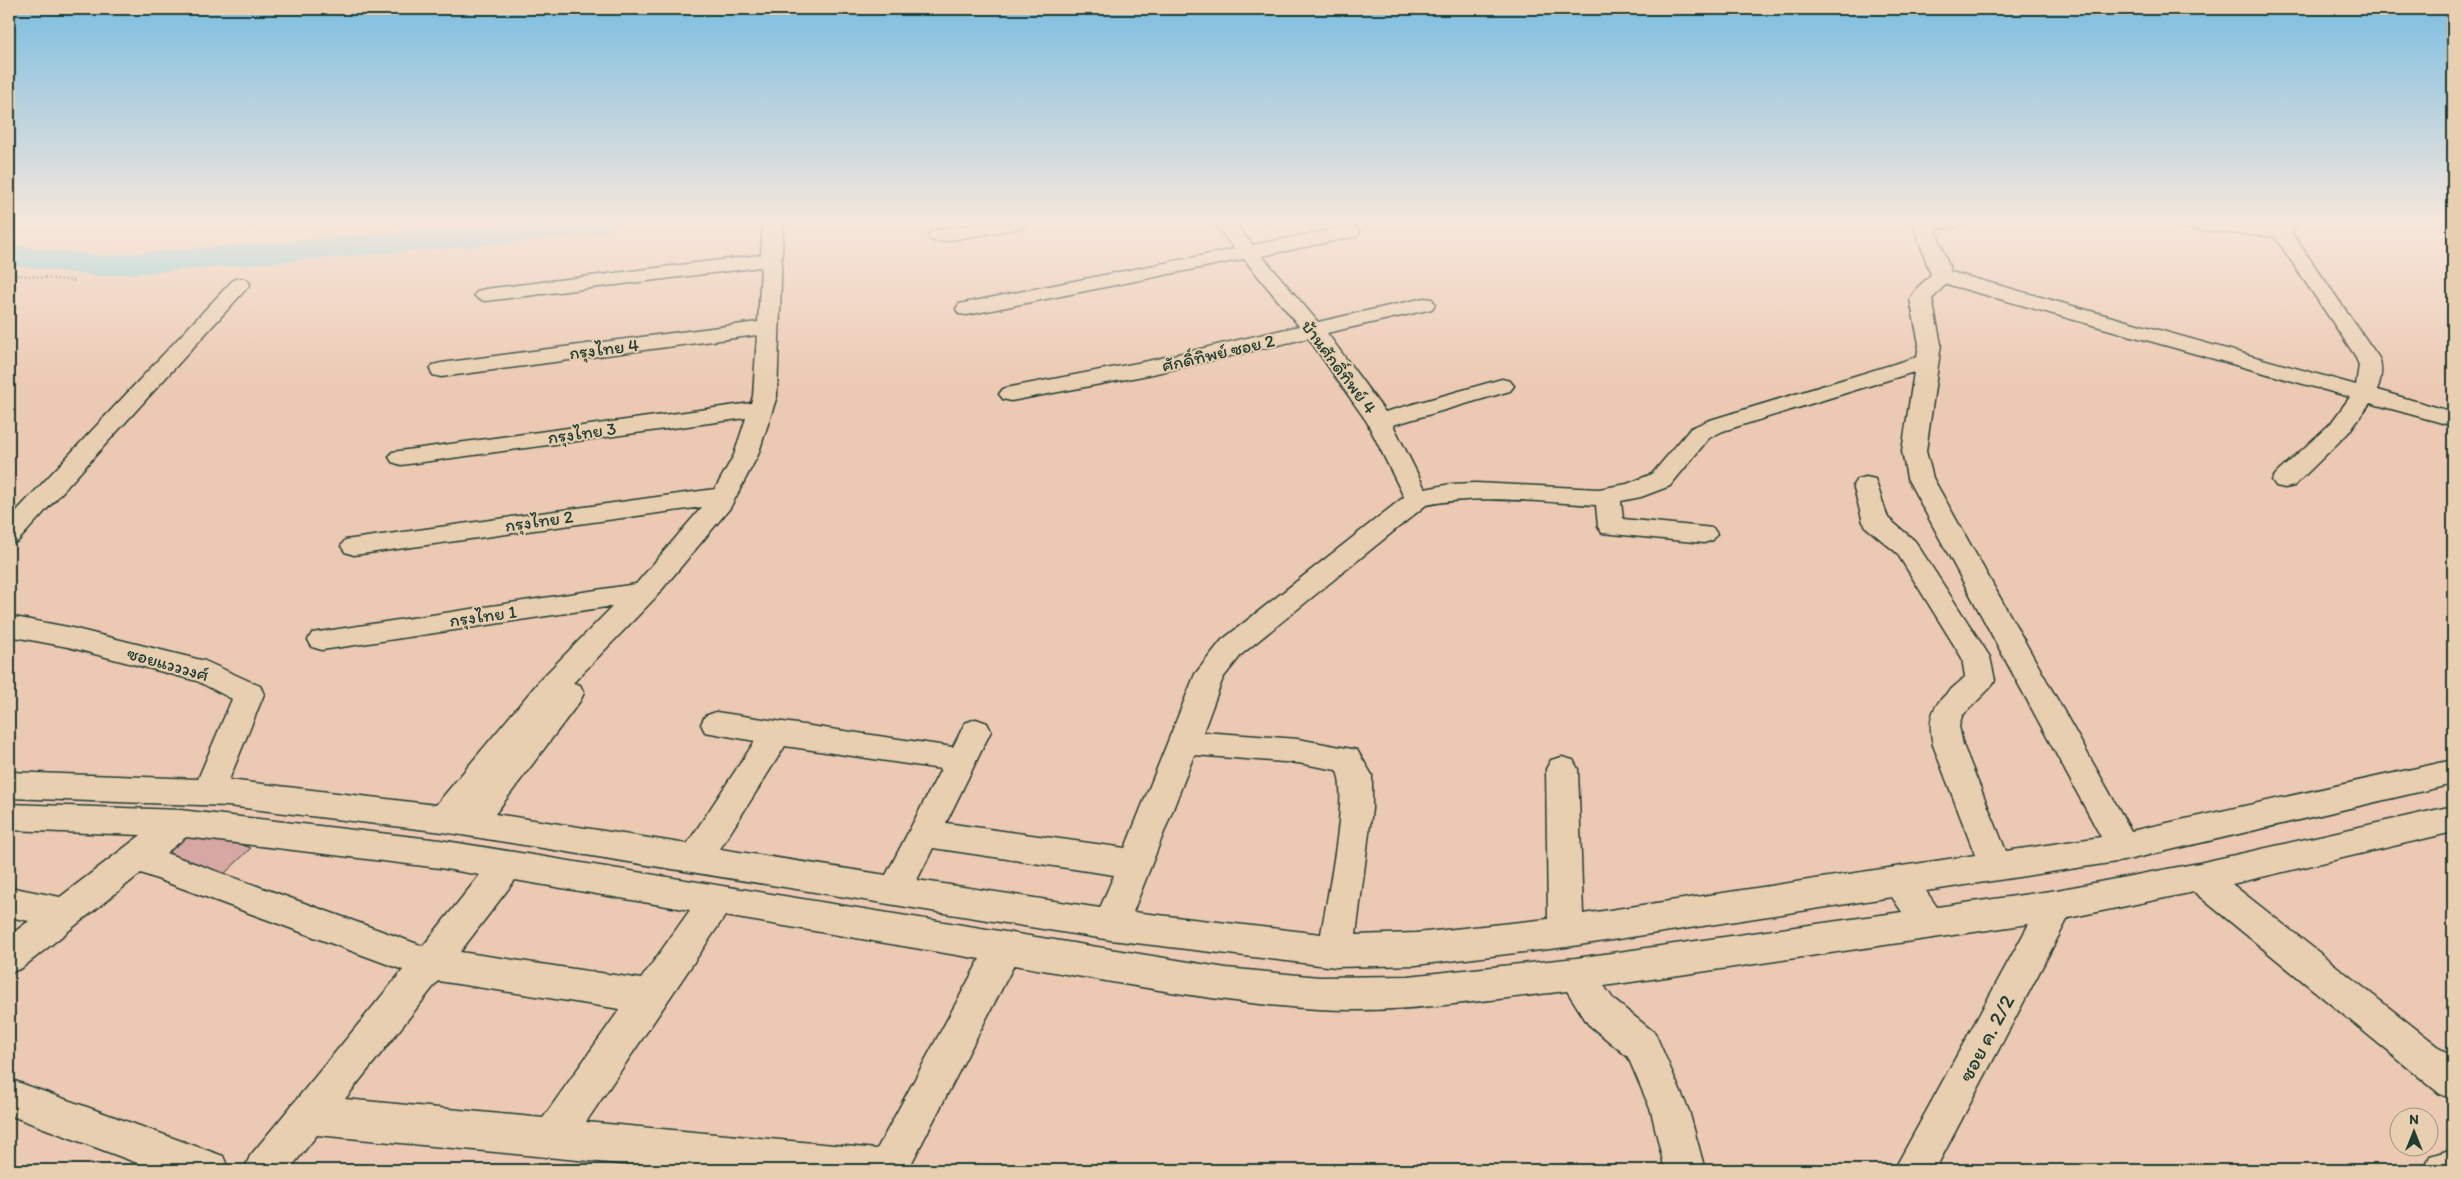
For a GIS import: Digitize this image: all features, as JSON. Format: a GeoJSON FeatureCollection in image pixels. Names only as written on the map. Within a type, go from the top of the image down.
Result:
{"type":"FeatureCollection","features":[{"type":"Feature","properties":{"kind":"street"},"geometry":{"type":"LineString","coordinates":[[485,295],[623,278]]}},
{"type":"Feature","properties":{"kind":"street"},"geometry":{"type":"LineString","coordinates":[[456,821],[572,690],[611,628],[644,592],[724,496],[746,455],[765,396],[769,278]]}},
{"type":"Feature","properties":{"kind":"street"},"geometry":{"type":"LineString","coordinates":[[967,309],[1122,278]]}},
{"type":"Feature","properties":{"kind":"street","name":"บ้านศักดิ์ทิพย์ 4"},"geometry":{"type":"LineString","coordinates":[[1269,278],[1314,331],[1378,421],[1407,481],[1418,499]]}},
{"type":"Feature","properties":{"kind":"street"},"geometry":{"type":"LineString","coordinates":[[1940,278],[1925,291],[1921,299],[1930,344],[1914,451],[1920,478],[2123,847]]}},
{"type":"Feature","properties":{"kind":"street"},"geometry":{"type":"LineString","coordinates":[[1949,278],[2453,419]]}},
{"type":"Feature","properties":{"kind":"street"},"geometry":{"type":"LineString","coordinates":[[2286,480],[2343,425],[2364,395],[2370,375],[2367,357],[2317,278]]}},
{"type":"Feature","properties":{"kind":"street"},"geometry":{"type":"LineString","coordinates":[[9,535],[240,284]]}},
{"type":"Feature","properties":{"kind":"street","name":"ศักดิ์ทิพย์ ซอย 2"},"geometry":{"type":"LineString","coordinates":[[1011,394],[1148,368],[1424,304]]}},
{"type":"Feature","properties":{"kind":"street","name":"กรุงไทย 4"},"geometry":{"type":"LineString","coordinates":[[441,370],[767,328]]}},
{"type":"Feature","properties":{"kind":"street"},"geometry":{"type":"LineString","coordinates":[[1111,925],[1210,674],[1232,647],[1418,499],[1451,492],[1476,491],[1598,497],[1632,491],[1661,480],[1700,433],[1714,426],[1927,361]]}},
{"type":"Feature","properties":{"kind":"street"},"geometry":{"type":"LineString","coordinates":[[1378,421],[1502,386]]}},
{"type":"Feature","properties":{"kind":"street","name":"กรุงไทย 3"},"geometry":{"type":"LineString","coordinates":[[401,457],[762,410]]}},
{"type":"Feature","properties":{"kind":"street"},"geometry":{"type":"LineString","coordinates":[[1866,485],[1876,522],[1906,547],[1976,657],[1980,680],[1948,711],[1944,726],[1948,745],[1996,866]]}},
{"type":"Feature","properties":{"kind":"street"},"geometry":{"type":"LineString","coordinates":[[1608,495],[1611,527],[1704,534]]}},
{"type":"Feature","properties":{"kind":"street","name":"กรุงไทย 2"},"geometry":{"type":"LineString","coordinates":[[354,546],[724,496]]}},
{"type":"Feature","properties":{"kind":"street","name":"กรุงไทย 1"},"geometry":{"type":"LineString","coordinates":[[322,640],[644,592]]}},
{"type":"Feature","properties":{"kind":"street","name":"ซอยแวววงศ์"},"geometry":{"type":"LineString","coordinates":[[9,626],[68,637],[205,672],[250,694],[208,792]]}},
{"type":"Feature","properties":{"kind":"street"},"geometry":{"type":"LineString","coordinates":[[716,724],[961,760]]}},
{"type":"Feature","properties":{"kind":"street"},"geometry":{"type":"LineString","coordinates":[[895,890],[976,731]]}},
{"type":"Feature","properties":{"kind":"street"},"geometry":{"type":"LineString","coordinates":[[696,858],[777,733]]}},
{"type":"Feature","properties":{"kind":"street"},"geometry":{"type":"LineString","coordinates":[[1183,742],[1298,751],[1346,759],[1356,775],[1356,809],[1336,951]]}},
{"type":"Feature","properties":{"kind":"street"},"geometry":{"type":"LineString","coordinates":[[1562,768],[1566,932]]}},
{"type":"Feature","properties":{"kind":"street"},"geometry":{"type":"LineString","coordinates":[[9,784],[208,792],[456,821],[1111,925],[1336,951],[1416,949],[1566,932],[2123,847],[2453,772]]}},
{"type":"Feature","properties":{"kind":"street"},"geometry":{"type":"LineString","coordinates":[[9,817],[180,823],[440,854],[1006,946],[1226,984],[1319,993],[1408,992],[1576,974],[2057,905],[2199,877],[2453,819]]}},
{"type":"Feature","properties":{"kind":"street"},"geometry":{"type":"LineString","coordinates":[[9,957],[180,823]]}},
{"type":"Feature","properties":{"kind":"street"},"geometry":{"type":"LineString","coordinates":[[924,834],[1135,864]]}},
{"type":"Feature","properties":{"kind":"street"},"geometry":{"type":"LineString","coordinates":[[137,856],[430,964],[650,997]]}},
{"type":"Feature","properties":{"kind":"street"},"geometry":{"type":"LineString","coordinates":[[264,1170],[507,865]]}},
{"type":"Feature","properties":{"kind":"street"},"geometry":{"type":"LineString","coordinates":[[2199,877],[2453,1081]]}},
{"type":"Feature","properties":{"kind":"street"},"geometry":{"type":"LineString","coordinates":[[1900,880],[1928,923]]}},
{"type":"Feature","properties":{"kind":"street"},"geometry":{"type":"LineString","coordinates":[[552,1138],[717,900]]}},
{"type":"Feature","properties":{"kind":"street"},"geometry":{"type":"LineString","coordinates":[[9,902],[64,914]]}},
{"type":"Feature","properties":{"kind":"street","name":"ซอย ค. 2/2"},"geometry":{"type":"LineString","coordinates":[[1914,1170],[2057,905]]}},
{"type":"Feature","properties":{"kind":"street"},"geometry":{"type":"LineString","coordinates":[[308,1115],[887,1170],[1006,946]]}},
{"type":"Feature","properties":{"kind":"street"},"geometry":{"type":"LineString","coordinates":[[1576,974],[1601,1012],[1642,1045],[1670,1111],[1685,1170]]}},
{"type":"Feature","properties":{"kind":"street"},"geometry":{"type":"LineString","coordinates":[[9,1097],[209,1170]]}},
{"type":"Feature","properties":{"kind":"street"},"geometry":{"type":"LineString","coordinates":[[2444,1170],[2453,1169]]}},
{"type":"Feature","properties":{"kind":"path"},"geometry":{"type":"LineString","coordinates":[[43,278],[76,282]]}},
{"type":"Feature","properties":{"kind":"building"},"geometry":{"type":"Polygon","coordinates":[[[192,828],[251,848],[219,879],[159,858],[192,828]]]}}]}
